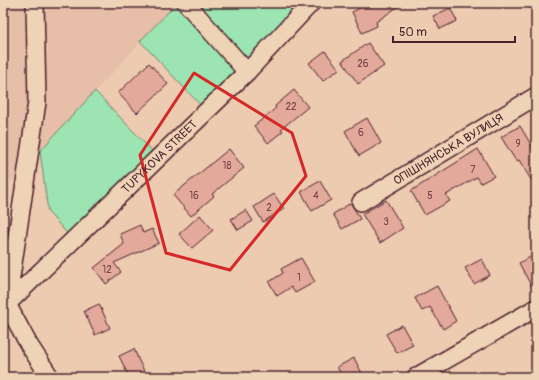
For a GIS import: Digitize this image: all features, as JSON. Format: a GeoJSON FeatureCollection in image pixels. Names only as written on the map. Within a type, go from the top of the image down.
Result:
{"type":"FeatureCollection","features":[{"type":"Feature","properties":{"kind":"street"},"geometry":{"type":"LineString","coordinates":[[5,304],[37,102],[35,3]]}},
{"type":"Feature","properties":{"kind":"street"},"geometry":{"type":"LineString","coordinates":[[186,3],[247,72]]}},
{"type":"Feature","properties":{"kind":"street","name":"TUPYKOVA STREET"},"geometry":{"type":"LineString","coordinates":[[5,304],[247,72],[311,3]]}},
{"type":"Feature","properties":{"kind":"street","name":"ОПІШНЯНСЬКА ВУЛИЦЯ"},"geometry":{"type":"LineString","coordinates":[[360,202],[536,96]]}},
{"type":"Feature","properties":{"kind":"street"},"geometry":{"type":"LineString","coordinates":[[3,248],[5,304],[50,377]]}},
{"type":"Feature","properties":{"kind":"street"},"geometry":{"type":"LineString","coordinates":[[416,377],[536,308]]}},
{"type":"Feature","properties":{"kind":"highlighted area"},"geometry":{"type":"Polygon","coordinates":[[[194,73],[292,133],[306,176],[230,270],[166,253],[140,155],[194,73]]]}},
{"type":"Feature","properties":{"kind":"shaded area"},"geometry":{"type":"Polygon","coordinates":[[[3,3],[177,3],[10,183],[3,142],[3,3]]]}},
{"type":"Feature","properties":{"kind":"green space"},"geometry":{"type":"Polygon","coordinates":[[[177,3],[311,3],[206,111],[140,41],[177,3]]]}},
{"type":"Feature","properties":{"kind":"green space"},"geometry":{"type":"Polygon","coordinates":[[[95,91],[158,157],[73,240],[48,212],[40,151],[95,91]]]}},
{"type":"Feature","properties":{"kind":"building"},"geometry":{"type":"Polygon","coordinates":[[[370,3],[403,3],[376,22],[377,26],[362,33],[352,12],[370,3]]]}},
{"type":"Feature","properties":{"kind":"building"},"geometry":{"type":"Polygon","coordinates":[[[450,8],[457,21],[440,29],[433,16],[450,8]]]}},
{"type":"Feature","properties":{"kind":"building"},"geometry":{"type":"Polygon","coordinates":[[[368,43],[384,66],[358,84],[342,61],[368,43]]]}},
{"type":"Feature","properties":{"kind":"building"},"geometry":{"type":"Polygon","coordinates":[[[325,51],[339,69],[323,81],[309,63],[325,51]]]}},
{"type":"Feature","properties":{"kind":"building"},"geometry":{"type":"Polygon","coordinates":[[[149,63],[168,84],[137,113],[118,93],[149,63]]]}},
{"type":"Feature","properties":{"kind":"building"},"geometry":{"type":"Polygon","coordinates":[[[294,90],[308,107],[281,129],[283,131],[268,143],[254,126],[276,108],[275,106],[294,90]]]}},
{"type":"Feature","properties":{"kind":"building"},"geometry":{"type":"Polygon","coordinates":[[[367,118],[381,143],[359,156],[345,131],[367,118]]]}},
{"type":"Feature","properties":{"kind":"building"},"geometry":{"type":"Polygon","coordinates":[[[520,126],[536,153],[536,188],[519,160],[516,161],[501,137],[520,126]]]}},
{"type":"Feature","properties":{"kind":"building"},"geometry":{"type":"Polygon","coordinates":[[[229,149],[244,168],[212,194],[214,196],[191,216],[173,195],[229,149]]]}},
{"type":"Feature","properties":{"kind":"building"},"geometry":{"type":"Polygon","coordinates":[[[478,149],[494,176],[481,183],[477,177],[446,195],[450,201],[425,215],[411,191],[478,149]]]}},
{"type":"Feature","properties":{"kind":"building"},"geometry":{"type":"Polygon","coordinates":[[[320,181],[331,200],[312,211],[301,192],[320,181]]]}},
{"type":"Feature","properties":{"kind":"building"},"geometry":{"type":"Polygon","coordinates":[[[274,194],[284,209],[263,222],[254,207],[274,194]]]}},
{"type":"Feature","properties":{"kind":"building"},"geometry":{"type":"Polygon","coordinates":[[[386,200],[403,228],[380,243],[362,214],[386,200]]]}},
{"type":"Feature","properties":{"kind":"building"},"geometry":{"type":"Polygon","coordinates":[[[351,203],[360,219],[342,229],[333,214],[351,203]]]}},
{"type":"Feature","properties":{"kind":"building"},"geometry":{"type":"Polygon","coordinates":[[[246,210],[253,221],[238,230],[231,219],[246,210]]]}},
{"type":"Feature","properties":{"kind":"building"},"geometry":{"type":"Polygon","coordinates":[[[200,215],[213,230],[192,248],[179,234],[200,215]]]}},
{"type":"Feature","properties":{"kind":"building"},"geometry":{"type":"Polygon","coordinates":[[[140,225],[143,233],[152,229],[159,243],[114,263],[121,272],[106,284],[94,268],[124,244],[120,234],[140,225]]]}},
{"type":"Feature","properties":{"kind":"building"},"geometry":{"type":"Polygon","coordinates":[[[536,254],[536,295],[519,263],[536,254]]]}},
{"type":"Feature","properties":{"kind":"building"},"geometry":{"type":"Polygon","coordinates":[[[301,258],[315,282],[295,293],[291,287],[277,296],[269,282],[283,273],[281,269],[301,258]]]}},
{"type":"Feature","properties":{"kind":"building"},"geometry":{"type":"Polygon","coordinates":[[[482,259],[490,275],[474,284],[465,268],[482,259]]]}},
{"type":"Feature","properties":{"kind":"building"},"geometry":{"type":"Polygon","coordinates":[[[437,286],[456,321],[443,329],[430,307],[422,311],[415,298],[437,286]]]}},
{"type":"Feature","properties":{"kind":"building"},"geometry":{"type":"Polygon","coordinates":[[[99,304],[110,328],[95,335],[84,311],[99,304]]]}},
{"type":"Feature","properties":{"kind":"building"},"geometry":{"type":"Polygon","coordinates":[[[402,325],[413,345],[397,353],[386,334],[402,325]]]}},
{"type":"Feature","properties":{"kind":"building"},"geometry":{"type":"Polygon","coordinates":[[[134,349],[147,377],[129,377],[119,356],[134,349]]]}},
{"type":"Feature","properties":{"kind":"building"},"geometry":{"type":"Polygon","coordinates":[[[354,358],[364,377],[343,377],[337,367],[354,358]]]}}]}
